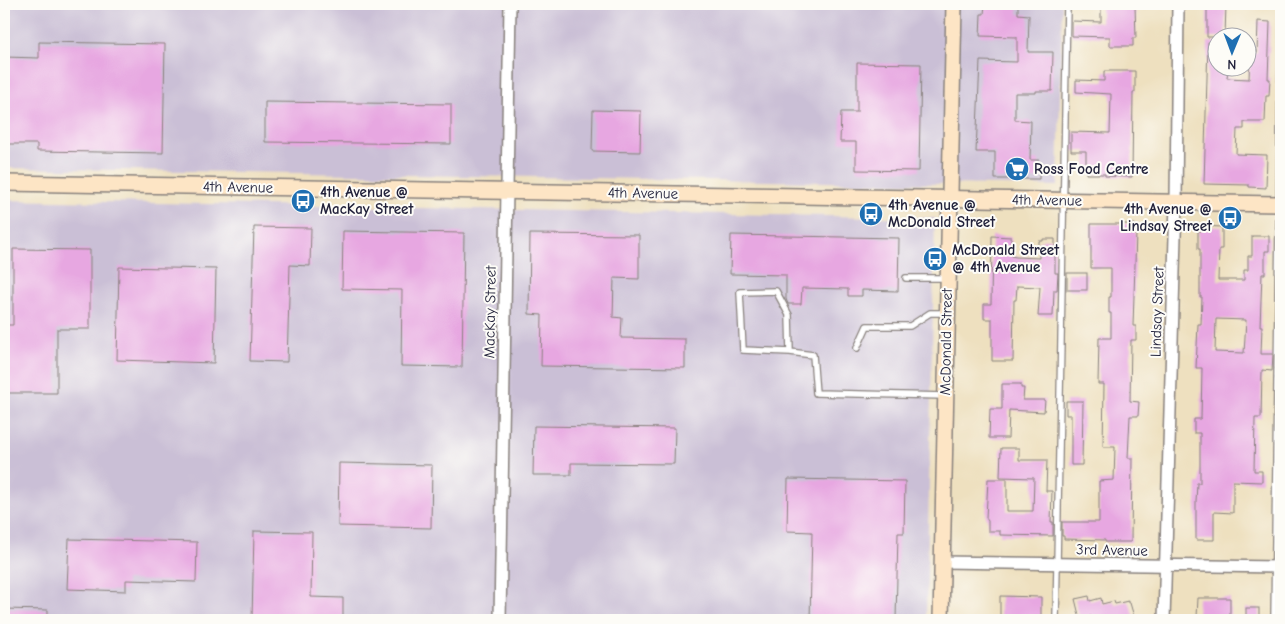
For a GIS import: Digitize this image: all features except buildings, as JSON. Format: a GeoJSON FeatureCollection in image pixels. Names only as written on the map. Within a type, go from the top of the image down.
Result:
{"type":"FeatureCollection","features":[{"type":"Feature","properties":{"kind":"street","name":"MacKay Street"},"geometry":{"type":"LineString","coordinates":[[500,620],[510,4]]}},
{"type":"Feature","properties":{"kind":"street","name":"McDonald Street"},"geometry":{"type":"LineString","coordinates":[[941,620],[954,4]]}},
{"type":"Feature","properties":{"kind":"street","name":"Lindsay Street"},"geometry":{"type":"LineString","coordinates":[[1164,620],[1176,202],[1178,4]]}},
{"type":"Feature","properties":{"kind":"street","name":"4th Avenue"},"geometry":{"type":"LineString","coordinates":[[4,183],[1280,204]]}},
{"type":"Feature","properties":{"kind":"street","name":"3rd Avenue"},"geometry":{"type":"LineString","coordinates":[[942,562],[1279,567]]}},
{"type":"Feature","properties":{"kind":"lane"},"geometry":{"type":"LineString","coordinates":[[1056,620],[1067,4]]}},
{"type":"Feature","properties":{"kind":"lane"},"geometry":{"type":"LineString","coordinates":[[1274,620],[1279,567],[1281,64]]}},
{"type":"Feature","properties":{"kind":"lane"},"geometry":{"type":"LineString","coordinates":[[906,278],[948,278]]}},
{"type":"Feature","properties":{"kind":"lane"},"geometry":{"type":"LineString","coordinates":[[790,352],[789,315],[776,291],[740,292],[743,350],[813,355],[816,393],[945,396]]}},
{"type":"Feature","properties":{"kind":"lane"},"geometry":{"type":"LineString","coordinates":[[857,348],[867,326],[910,326],[930,313],[946,312]]}},
{"type":"Feature","properties":{"kind":"shaded area"},"geometry":{"type":"Polygon","coordinates":[[[4,4],[1062,4],[1058,186],[4,168],[4,4]]]}},
{"type":"Feature","properties":{"kind":"shaded area"},"geometry":{"type":"Polygon","coordinates":[[[4,200],[935,218],[926,620],[4,620],[4,200]]]}},
{"type":"Feature","properties":{"kind":"place","name":"Ross Food Centre"},"geometry":{"type":"Point","coordinates":[1017,169]}},
{"type":"Feature","properties":{"kind":"place","name":"4th Avenue @ MacKay Street"},"geometry":{"type":"Point","coordinates":[303,201]}},
{"type":"Feature","properties":{"kind":"place","name":"4th Avenue @ McDonald Street"},"geometry":{"type":"Point","coordinates":[871,214]}},
{"type":"Feature","properties":{"kind":"place","name":"4th Avenue @ Lindsay Street"},"geometry":{"type":"Point","coordinates":[1230,218]}},
{"type":"Feature","properties":{"kind":"place","name":"McDonald Street @ 4th Avenue"},"geometry":{"type":"Point","coordinates":[935,259]}}]}
